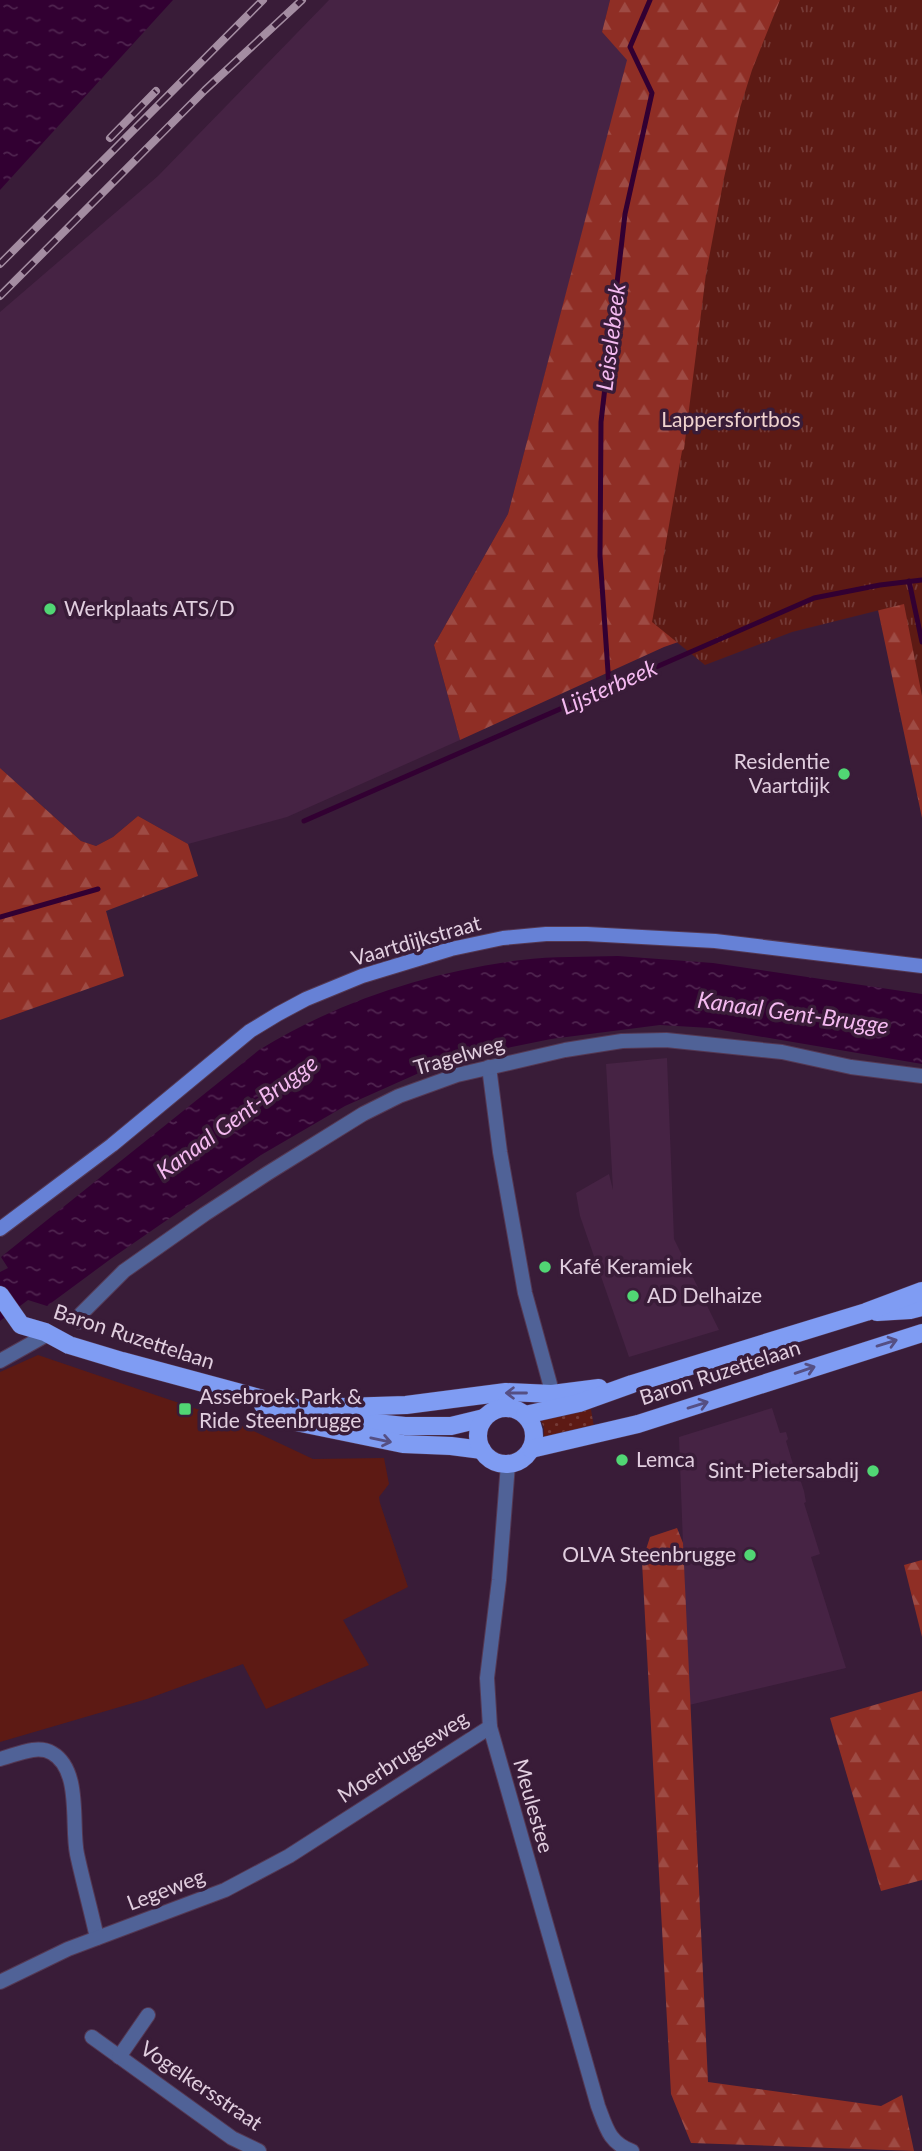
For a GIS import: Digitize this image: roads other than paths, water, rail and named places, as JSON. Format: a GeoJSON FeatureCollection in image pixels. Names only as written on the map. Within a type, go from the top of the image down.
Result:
{"type":"FeatureCollection","features":[{"type":"Feature","properties":{"kind":"main road","name":"Baron Ruzettelaan"},"geometry":{"type":"LineString","coordinates":[[525,1415],[579,1403],[866,1312],[922,1291]]}},
{"type":"Feature","properties":{"kind":"main road","name":"Baron Ruzettelaan"},"geometry":{"type":"LineString","coordinates":[[0,1295],[21,1325],[69,1345],[122,1362],[337,1419],[405,1426],[451,1426],[484,1418]]}},
{"type":"Feature","properties":{"kind":"main road","name":"Baron Ruzettelaan"},"geometry":{"type":"LineString","coordinates":[[866,1312],[911,1311],[922,1307]]}},
{"type":"Feature","properties":{"kind":"main road","name":"Baron Ruzettelaan"},"geometry":{"type":"LineString","coordinates":[[531,1449],[638,1424],[922,1333]]}},
{"type":"Feature","properties":{"kind":"main road","name":"Baron Ruzettelaan"},"geometry":{"type":"LineString","coordinates":[[248,1396],[292,1398],[343,1407],[406,1405],[506,1392],[552,1394],[632,1384]]}},
{"type":"Feature","properties":{"kind":"main road","name":"Baron Ruzettelaan"},"geometry":{"type":"LineString","coordinates":[[248,1396],[286,1420],[403,1444],[482,1450]]}},
{"type":"Feature","properties":{"kind":"main road"},"geometry":{"type":"LineString","coordinates":[[504,1407],[516,1409],[525,1415],[532,1425],[534,1437],[531,1449],[517,1461],[508,1464],[489,1458],[478,1439],[484,1418],[493,1410],[504,1407]]}},
{"type":"Feature","properties":{"kind":"street","name":"Vaartdijkstraat"},"geometry":{"type":"LineString","coordinates":[[0,1229],[112,1145],[260,1025],[306,999],[338,986],[451,949],[503,938],[587,934],[688,938],[922,966]]}},
{"type":"Feature","properties":{"kind":"street","name":"Tragelweg"},"geometry":{"type":"LineString","coordinates":[[79,1322],[80,1314],[124,1271],[268,1173],[363,1114],[399,1096],[489,1067],[565,1050],[611,1043],[666,1040],[782,1052],[851,1067],[922,1076]]}},
{"type":"Feature","properties":{"kind":"street"},"geometry":{"type":"LineString","coordinates":[[489,1067],[500,1152],[525,1293],[550,1384]]}},
{"type":"Feature","properties":{"kind":"street"},"geometry":{"type":"LineString","coordinates":[[0,1361],[48,1334]]}},
{"type":"Feature","properties":{"kind":"street","name":"Meulestee"},"geometry":{"type":"LineString","coordinates":[[508,1464],[499,1580],[487,1678],[490,1727],[598,2106],[607,2132],[621,2150]]}},
{"type":"Feature","properties":{"kind":"street","name":"Moerbrugseweg"},"geometry":{"type":"LineString","coordinates":[[339,1823],[490,1727]]}},
{"type":"Feature","properties":{"kind":"street"},"geometry":{"type":"LineString","coordinates":[[0,1759],[36,1749],[45,1750],[59,1758],[66,1768],[74,1798],[77,1854],[97,1938]]}},
{"type":"Feature","properties":{"kind":"street","name":"Legeweg"},"geometry":{"type":"LineString","coordinates":[[0,1982],[68,1949],[225,1890],[289,1856],[339,1823]]}},
{"type":"Feature","properties":{"kind":"street","name":"Vogelkersstraat"},"geometry":{"type":"LineString","coordinates":[[120,2057],[148,2015]]}},
{"type":"Feature","properties":{"kind":"street","name":"Vogelkersstraat"},"geometry":{"type":"LineString","coordinates":[[92,2037],[232,2138],[259,2151]]}},
{"type":"Feature","properties":{"kind":"water"},"geometry":{"type":"Polygon","coordinates":[[[0,0],[173,0],[0,190],[0,0]]]}},
{"type":"Feature","properties":{"kind":"water","name":"Kanaal Gent-Brugge"},"geometry":{"type":"Polygon","coordinates":[[[618,956],[713,963],[922,994],[922,1064],[710,1028],[660,1025],[551,1039],[483,1053],[419,1073],[345,1106],[261,1155],[47,1306],[28,1300],[0,1321],[0,1272],[8,1268],[1,1257],[259,1050],[353,1003],[452,972],[521,960],[618,956]]]}},
{"type":"Feature","properties":{"kind":"waterway","name":"Leiselebeek"},"geometry":{"type":"LineString","coordinates":[[609,686],[600,556],[601,422],[625,214],[652,93],[630,47],[650,0]]}},
{"type":"Feature","properties":{"kind":"waterway","name":"Lijsterbeek"},"geometry":{"type":"LineString","coordinates":[[304,821],[814,598],[922,580]]}},
{"type":"Feature","properties":{"kind":"waterway"},"geometry":{"type":"LineString","coordinates":[[909,581],[922,642]]}},
{"type":"Feature","properties":{"kind":"waterway","name":"Lijsterbeek"},"geometry":{"type":"LineString","coordinates":[[0,917],[98,889]]}},
{"type":"Feature","properties":{"kind":"railway"},"geometry":{"type":"LineString","coordinates":[[0,264],[263,0]]}},
{"type":"Feature","properties":{"kind":"railway"},"geometry":{"type":"LineString","coordinates":[[0,296],[205,90],[302,0]]}},
{"type":"Feature","properties":{"kind":"railway"},"geometry":{"type":"LineString","coordinates":[[110,138],[156,91]]}},
{"type":"Feature","properties":{"kind":"place","name":"Werkplaats ATS/D"},"geometry":{"type":"Point","coordinates":[50,609]}},
{"type":"Feature","properties":{"kind":"place","name":"Residentie Vaartdijk"},"geometry":{"type":"Point","coordinates":[844,774]}},
{"type":"Feature","properties":{"kind":"place","name":"Kafé Keramiek"},"geometry":{"type":"Point","coordinates":[545,1267]}},
{"type":"Feature","properties":{"kind":"place","name":"AD Delhaize"},"geometry":{"type":"Point","coordinates":[633,1296]}},
{"type":"Feature","properties":{"kind":"place","name":"Assebroek Park & Ride Steenbrugge"},"geometry":{"type":"Point","coordinates":[185,1409]}},
{"type":"Feature","properties":{"kind":"place","name":"Lemca"},"geometry":{"type":"Point","coordinates":[622,1460]}},
{"type":"Feature","properties":{"kind":"place","name":"Sint-Pietersabdij"},"geometry":{"type":"Point","coordinates":[873,1471]}},
{"type":"Feature","properties":{"kind":"place","name":"OLVA Steenbrugge"},"geometry":{"type":"Point","coordinates":[750,1555]}},
{"type":"Feature","properties":{"kind":"park label","name":"Lappersfortbos"},"geometry":{"type":"Point","coordinates":[731,420]}}]}
